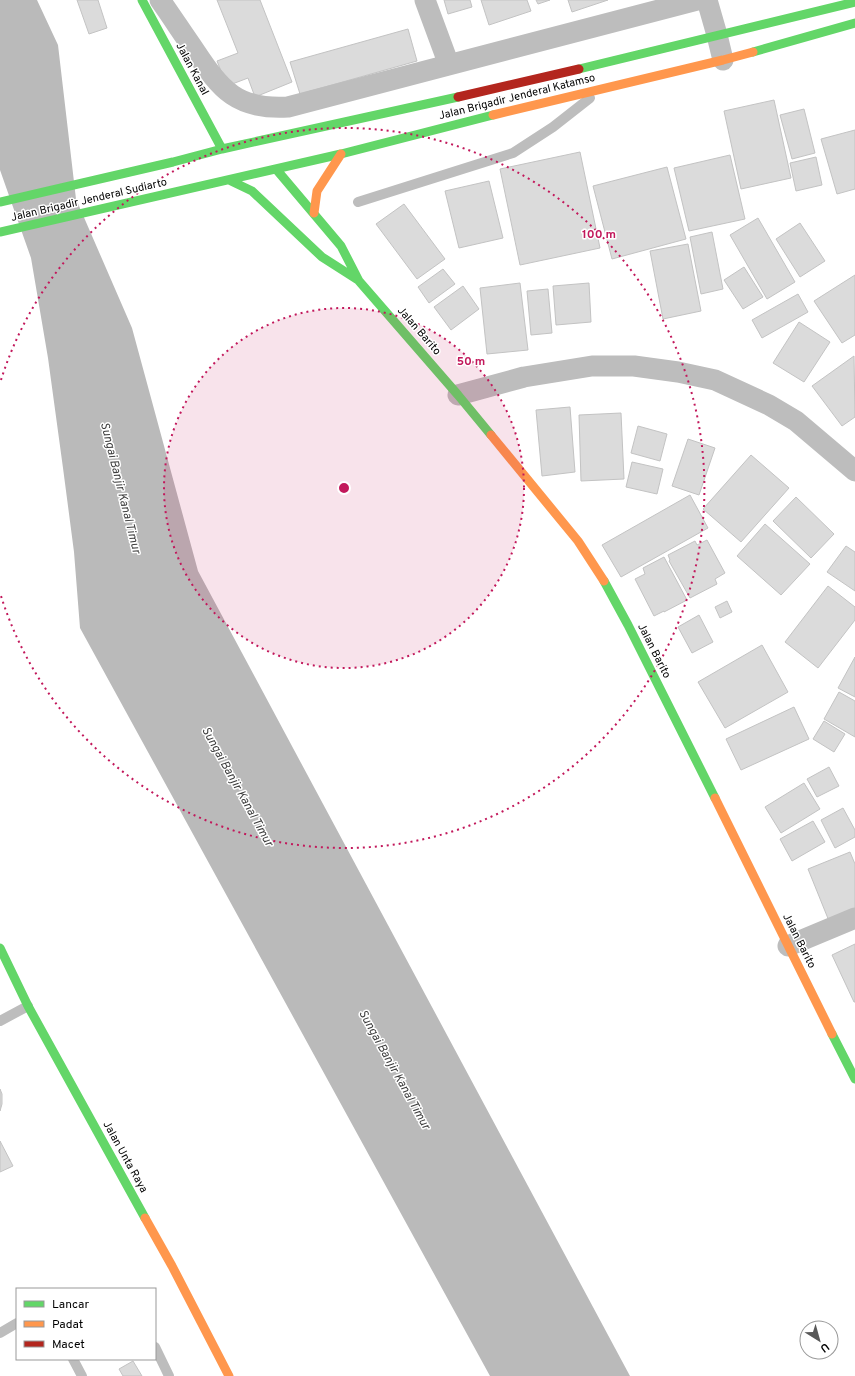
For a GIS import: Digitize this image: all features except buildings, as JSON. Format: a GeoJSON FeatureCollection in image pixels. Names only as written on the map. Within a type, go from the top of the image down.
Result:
{"type":"FeatureCollection","features":[{"type":"Feature","properties":{"kind":"street","name":"Jalan Kanal"},"geometry":{"type":"LineString","coordinates":[[142,0],[222,149]]}},
{"type":"Feature","properties":{"kind":"street"},"geometry":{"type":"LineString","coordinates":[[160,0],[213,77],[225,90],[240,100],[255,105],[272,108],[288,107],[697,0]]}},
{"type":"Feature","properties":{"kind":"street"},"geometry":{"type":"LineString","coordinates":[[425,0],[449,65]]}},
{"type":"Feature","properties":{"kind":"street"},"geometry":{"type":"LineString","coordinates":[[707,0],[718,35],[723,60]]}},
{"type":"Feature","properties":{"kind":"street","name":"Jalan Brigadir Jenderal Katamso"},"geometry":{"type":"LineString","coordinates":[[173,162],[222,149],[549,77],[855,2]]}},
{"type":"Feature","properties":{"kind":"street","name":"Jalan Brigadir Jenderal Katamso"},"geometry":{"type":"LineString","coordinates":[[183,190],[276,170],[723,60],[855,23]]}},
{"type":"Feature","properties":{"kind":"street"},"geometry":{"type":"LineString","coordinates":[[314,213],[317,191],[341,154]]}},
{"type":"Feature","properties":{"kind":"street","name":"Jalan Brigadir Jenderal Sudiarto"},"geometry":{"type":"LineString","coordinates":[[0,202],[173,162]]}},
{"type":"Feature","properties":{"kind":"street"},"geometry":{"type":"LineString","coordinates":[[276,170],[341,246],[359,280]]}},
{"type":"Feature","properties":{"kind":"street"},"geometry":{"type":"LineString","coordinates":[[230,180],[252,191],[264,200],[322,257],[359,280]]}},
{"type":"Feature","properties":{"kind":"street","name":"Jalan Brigadir Jenderal Sudiarto"},"geometry":{"type":"LineString","coordinates":[[0,232],[183,190]]}},
{"type":"Feature","properties":{"kind":"street","name":"Jalan Barito"},"geometry":{"type":"LineString","coordinates":[[359,280],[458,395],[578,541],[600,573],[628,625],[855,1079]]}},
{"type":"Feature","properties":{"kind":"street"},"geometry":{"type":"LineString","coordinates":[[458,395],[524,377],[592,366],[634,366],[678,372],[715,380],[769,405],[796,421],[854,468]]}},
{"type":"Feature","properties":{"kind":"street"},"geometry":{"type":"LineString","coordinates":[[788,946],[855,918]]}},
{"type":"Feature","properties":{"kind":"street","name":"Jalan Unta Raya"},"geometry":{"type":"LineString","coordinates":[[1,955],[168,1260],[229,1376]]}},
{"type":"Feature","properties":{"kind":"lane"},"geometry":{"type":"LineString","coordinates":[[358,202],[513,153],[553,127],[601,89]]}},
{"type":"Feature","properties":{"kind":"lane"},"geometry":{"type":"LineString","coordinates":[[0,1021],[28,1006]]}},
{"type":"Feature","properties":{"kind":"lane"},"geometry":{"type":"LineString","coordinates":[[0,1333],[16,1324]]}},
{"type":"Feature","properties":{"kind":"lane"},"geometry":{"type":"LineString","coordinates":[[156,1349],[169,1376]]}},
{"type":"Feature","properties":{"kind":"lane"},"geometry":{"type":"LineString","coordinates":[[74,1360],[82,1376]]}},
{"type":"Feature","properties":{"kind":"water","name":"Sungai Banjir Kanal Timur"},"geometry":{"type":"Polygon","coordinates":[[[0,0],[37,0],[58,45],[76,199],[132,328],[198,571],[630,1376],[490,1376],[80,628],[74,552],[63,468],[48,358],[31,258],[0,170],[0,0]]]}},
{"type":"Feature","properties":{"kind":"traffic: fast"},"geometry":{"type":"LineString","coordinates":[[142,0],[222,149]]}},
{"type":"Feature","properties":{"kind":"traffic: fast"},"geometry":{"type":"LineString","coordinates":[[579,69],[855,2]]}},
{"type":"Feature","properties":{"kind":"traffic: fast"},"geometry":{"type":"LineString","coordinates":[[753,52],[855,23]]}},
{"type":"Feature","properties":{"kind":"traffic: fast"},"geometry":{"type":"LineString","coordinates":[[0,202],[173,162],[222,149],[458,97]]}},
{"type":"Feature","properties":{"kind":"traffic: fast"},"geometry":{"type":"LineString","coordinates":[[0,232],[341,154],[493,115]]}},
{"type":"Feature","properties":{"kind":"traffic: fast"},"geometry":{"type":"LineString","coordinates":[[276,169],[341,246],[359,281],[491,435]]}},
{"type":"Feature","properties":{"kind":"traffic: fast"},"geometry":{"type":"LineString","coordinates":[[229,180],[252,191],[322,257],[358,280]]}},
{"type":"Feature","properties":{"kind":"traffic: fast"},"geometry":{"type":"LineString","coordinates":[[604,581],[628,625],[715,798]]}},
{"type":"Feature","properties":{"kind":"traffic: fast"},"geometry":{"type":"LineString","coordinates":[[0,948],[28,1006],[145,1218]]}},
{"type":"Feature","properties":{"kind":"traffic: fast"},"geometry":{"type":"LineString","coordinates":[[832,1034],[855,1079]]}},
{"type":"Feature","properties":{"kind":"traffic: slow"},"geometry":{"type":"LineString","coordinates":[[493,115],[753,52]]}},
{"type":"Feature","properties":{"kind":"traffic: slow"},"geometry":{"type":"LineString","coordinates":[[314,213],[317,191],[341,154]]}},
{"type":"Feature","properties":{"kind":"traffic: slow"},"geometry":{"type":"LineString","coordinates":[[491,435],[578,541],[604,581]]}},
{"type":"Feature","properties":{"kind":"traffic: slow"},"geometry":{"type":"LineString","coordinates":[[715,798],[832,1034]]}},
{"type":"Feature","properties":{"kind":"traffic: slow"},"geometry":{"type":"LineString","coordinates":[[145,1218],[172,1266],[229,1376]]}},
{"type":"Feature","properties":{"kind":"traffic: jam"},"geometry":{"type":"LineString","coordinates":[[458,97],[579,69]]}}]}
